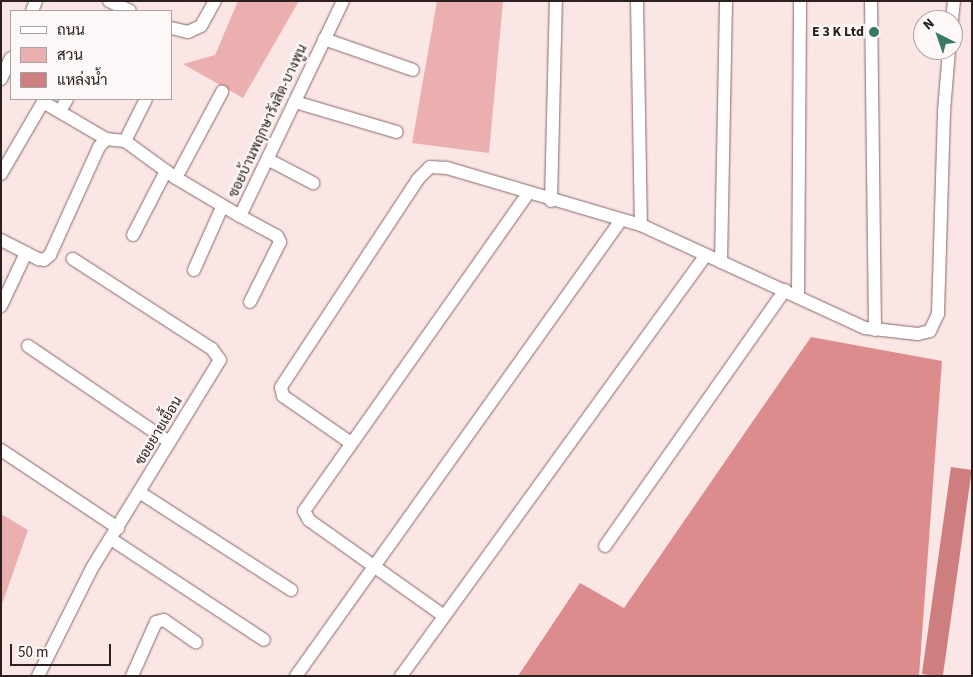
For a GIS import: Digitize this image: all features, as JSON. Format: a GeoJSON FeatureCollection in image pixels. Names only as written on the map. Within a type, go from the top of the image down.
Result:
{"type":"FeatureCollection","features":[{"type":"Feature","properties":{"kind":"street"},"geometry":{"type":"LineString","coordinates":[[109,1],[128,10]]}},
{"type":"Feature","properties":{"kind":"street"},"geometry":{"type":"LineString","coordinates":[[172,28],[188,32],[201,26],[215,1]]}},
{"type":"Feature","properties":{"kind":"street","name":"ซอยบ้านพฤกษารังสิต-บางพูน"},"geometry":{"type":"LineString","coordinates":[[106,138],[125,141],[171,175],[240,216],[269,160],[324,38],[343,1]]}},
{"type":"Feature","properties":{"kind":"street"},"geometry":{"type":"LineString","coordinates":[[552,201],[556,1]]}},
{"type":"Feature","properties":{"kind":"street"},"geometry":{"type":"LineString","coordinates":[[637,1],[641,225]]}},
{"type":"Feature","properties":{"kind":"street"},"geometry":{"type":"LineString","coordinates":[[721,262],[726,1]]}},
{"type":"Feature","properties":{"kind":"street"},"geometry":{"type":"LineString","coordinates":[[798,296],[800,1]]}},
{"type":"Feature","properties":{"kind":"street"},"geometry":{"type":"LineString","coordinates":[[871,1],[875,330]]}},
{"type":"Feature","properties":{"kind":"street"},"geometry":{"type":"LineString","coordinates":[[324,38],[413,70]]}},
{"type":"Feature","properties":{"kind":"street"},"geometry":{"type":"LineString","coordinates":[[1,79],[10,60]]}},
{"type":"Feature","properties":{"kind":"street"},"geometry":{"type":"LineString","coordinates":[[351,444],[283,396],[281,387],[418,179],[430,167],[447,168],[528,194],[641,225],[798,296],[848,322],[875,330],[924,334],[930,331],[938,314],[944,111],[948,60]]}},
{"type":"Feature","properties":{"kind":"street"},"geometry":{"type":"LineString","coordinates":[[133,236],[222,92]]}},
{"type":"Feature","properties":{"kind":"street"},"geometry":{"type":"LineString","coordinates":[[60,111],[66,100]]}},
{"type":"Feature","properties":{"kind":"street"},"geometry":{"type":"LineString","coordinates":[[125,141],[146,100]]}},
{"type":"Feature","properties":{"kind":"street"},"geometry":{"type":"LineString","coordinates":[[295,102],[397,132]]}},
{"type":"Feature","properties":{"kind":"street"},"geometry":{"type":"LineString","coordinates":[[1,174],[40,104],[47,103],[106,138],[99,147],[50,256],[44,260],[38,259],[1,240]]}},
{"type":"Feature","properties":{"kind":"street"},"geometry":{"type":"LineString","coordinates":[[269,160],[313,183]]}},
{"type":"Feature","properties":{"kind":"street"},"geometry":{"type":"LineString","coordinates":[[444,616],[309,520],[304,512],[528,194]]}},
{"type":"Feature","properties":{"kind":"street"},"geometry":{"type":"LineString","coordinates":[[194,270],[222,207]]}},
{"type":"Feature","properties":{"kind":"street"},"geometry":{"type":"LineString","coordinates":[[240,216],[278,236],[280,242],[250,302]]}},
{"type":"Feature","properties":{"kind":"street"},"geometry":{"type":"LineString","coordinates":[[296,676],[621,220]]}},
{"type":"Feature","properties":{"kind":"street"},"geometry":{"type":"LineString","coordinates":[[1,306],[26,253]]}},
{"type":"Feature","properties":{"kind":"street"},"geometry":{"type":"LineString","coordinates":[[400,676],[706,255]]}},
{"type":"Feature","properties":{"kind":"street","name":"ซอยยายเยื้อน"},"geometry":{"type":"LineString","coordinates":[[38,676],[92,568],[220,360],[219,355],[73,259]]}},
{"type":"Feature","properties":{"kind":"street"},"geometry":{"type":"LineString","coordinates":[[605,546],[785,290]]}},
{"type":"Feature","properties":{"kind":"street"},"geometry":{"type":"LineString","coordinates":[[28,346],[169,442]]}},
{"type":"Feature","properties":{"kind":"street"},"geometry":{"type":"LineString","coordinates":[[1,450],[264,640]]}},
{"type":"Feature","properties":{"kind":"street"},"geometry":{"type":"LineString","coordinates":[[139,492],[291,590]]}},
{"type":"Feature","properties":{"kind":"street"},"geometry":{"type":"LineString","coordinates":[[132,676],[156,622],[164,620],[196,642]]}},
{"type":"Feature","properties":{"kind":"green space"},"geometry":{"type":"Polygon","coordinates":[[[238,1],[299,1],[243,98],[183,64],[215,55],[238,1]]]}},
{"type":"Feature","properties":{"kind":"green space"},"geometry":{"type":"Polygon","coordinates":[[[437,1],[503,1],[489,153],[412,143],[437,1]]]}},
{"type":"Feature","properties":{"kind":"green space"},"geometry":{"type":"Polygon","coordinates":[[[1,514],[28,530],[1,607],[1,514]]]}},
{"type":"Feature","properties":{"kind":"shaded area"},"geometry":{"type":"Polygon","coordinates":[[[811,337],[942,361],[919,676],[518,676],[580,583],[624,608],[811,337]]]}},
{"type":"Feature","properties":{"kind":"water"},"geometry":{"type":"Polygon","coordinates":[[[951,467],[972,470],[943,676],[922,674],[951,467]]]}},
{"type":"Feature","properties":{"kind":"place","name":"E 3 K Ltd"},"geometry":{"type":"Point","coordinates":[874,32]}}]}
